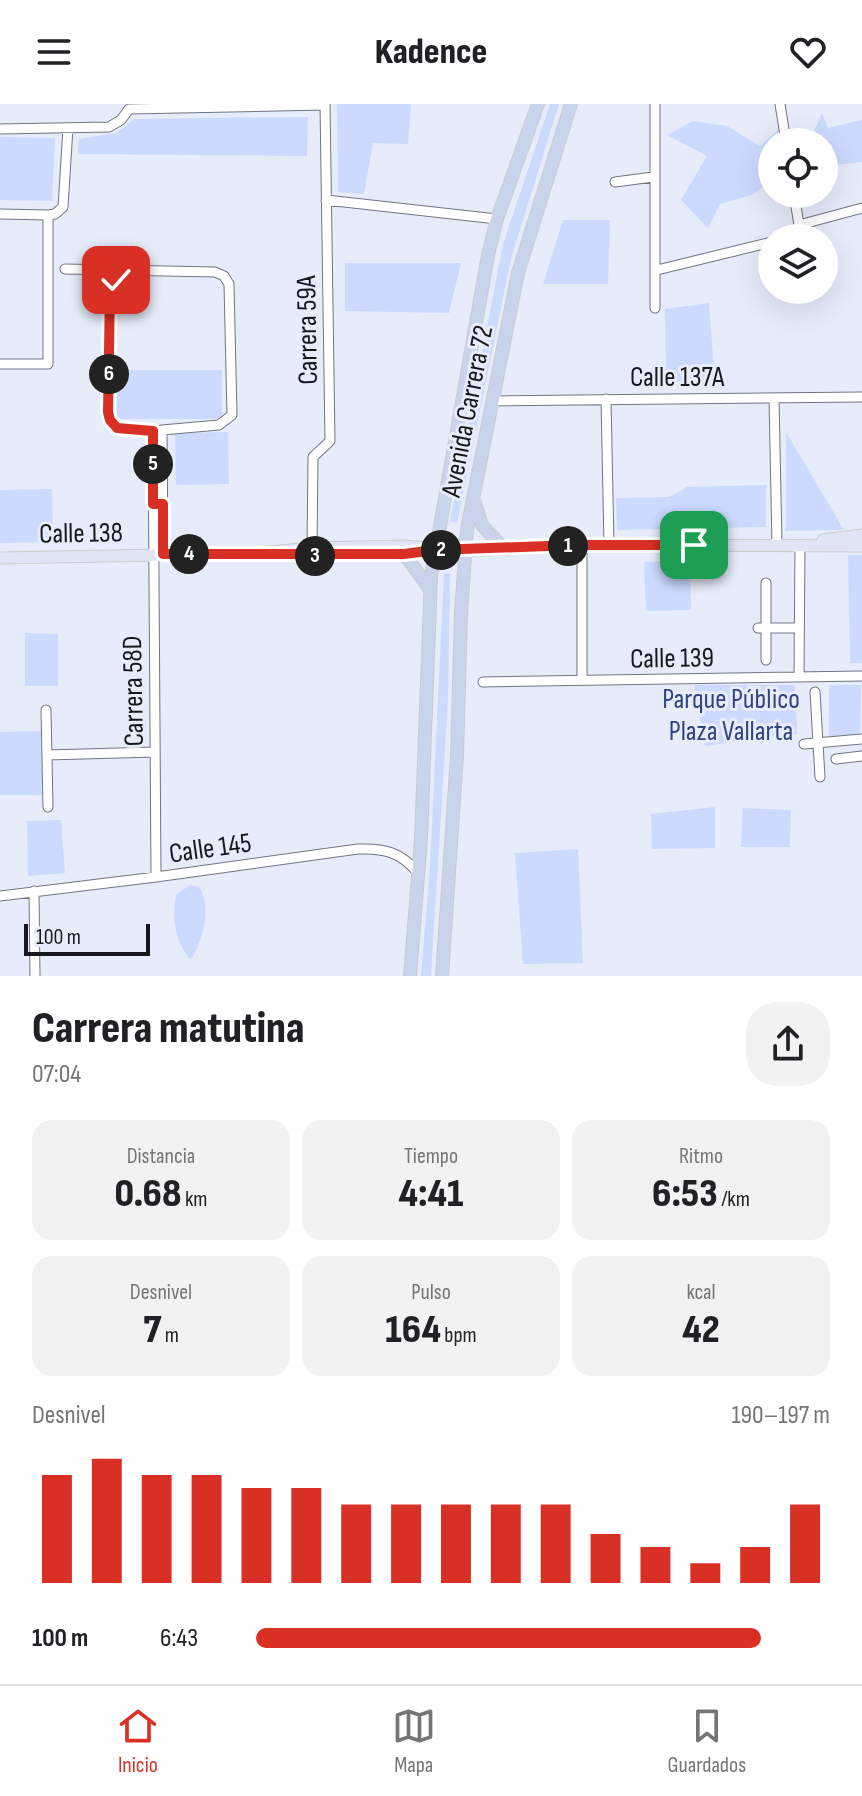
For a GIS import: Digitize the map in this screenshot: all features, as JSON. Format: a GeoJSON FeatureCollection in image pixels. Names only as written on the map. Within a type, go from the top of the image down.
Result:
{"type":"FeatureCollection","features":[{"type":"Feature","properties":{"kind":"highway","name":"Avenida Carrera 72"},"geometry":{"type":"LineString","coordinates":[[410,976],[428,706],[430,589],[435,550],[479,299],[497,219],[538,104]]}},
{"type":"Feature","properties":{"kind":"highway","name":"Avenida Carrera 72"},"geometry":{"type":"LineString","coordinates":[[442,976],[457,756],[465,551],[526,242],[571,104]]}},
{"type":"Feature","properties":{"kind":"highway"},"geometry":{"type":"LineString","coordinates":[[474,496],[482,525],[504,549]]}},
{"type":"Feature","properties":{"kind":"highway"},"geometry":{"type":"LineString","coordinates":[[404,554],[430,589]]}},
{"type":"Feature","properties":{"kind":"main road","name":"Calle 138"},"geometry":{"type":"LineString","coordinates":[[777,545],[862,535]]}},
{"type":"Feature","properties":{"kind":"main road","name":"Calle 138"},"geometry":{"type":"LineString","coordinates":[[259,553],[312,548],[404,546],[465,551],[609,545],[862,546]]}},
{"type":"Feature","properties":{"kind":"main road","name":"Calle 138"},"geometry":{"type":"LineString","coordinates":[[547,548],[582,551],[670,545]]}},
{"type":"Feature","properties":{"kind":"main road","name":"Calle 138"},"geometry":{"type":"LineString","coordinates":[[0,558],[259,553],[312,556],[404,554],[435,550]]}},
{"type":"Feature","properties":{"kind":"street"},"geometry":{"type":"LineString","coordinates":[[655,104],[655,308]]}},
{"type":"Feature","properties":{"kind":"street"},"geometry":{"type":"LineString","coordinates":[[780,104],[784,128]]}},
{"type":"Feature","properties":{"kind":"street"},"geometry":{"type":"LineString","coordinates":[[0,129],[109,127],[121,120],[129,106],[325,105]]}},
{"type":"Feature","properties":{"kind":"street","name":"Carrera 59A"},"geometry":{"type":"LineString","coordinates":[[312,548],[313,457],[330,441],[325,105]]}},
{"type":"Feature","properties":{"kind":"street"},"geometry":{"type":"LineString","coordinates":[[0,214],[48,215],[60,211],[65,203],[68,128]]}},
{"type":"Feature","properties":{"kind":"street"},"geometry":{"type":"LineString","coordinates":[[615,182],[653,177]]}},
{"type":"Feature","properties":{"kind":"street"},"geometry":{"type":"LineString","coordinates":[[326,200],[497,219]]}},
{"type":"Feature","properties":{"kind":"street"},"geometry":{"type":"LineString","coordinates":[[803,224],[862,208]]}},
{"type":"Feature","properties":{"kind":"street"},"geometry":{"type":"LineString","coordinates":[[0,364],[48,364],[48,215]]}},
{"type":"Feature","properties":{"kind":"street"},"geometry":{"type":"LineString","coordinates":[[657,270],[758,245]]}},
{"type":"Feature","properties":{"kind":"street"},"geometry":{"type":"LineString","coordinates":[[65,269],[215,272],[224,276],[230,289],[233,408],[230,418],[219,425],[158,431],[117,428],[110,420],[110,290],[124,272]]}},
{"type":"Feature","properties":{"kind":"street","name":"Calle 137A"},"geometry":{"type":"LineString","coordinates":[[493,401],[862,397]]}},
{"type":"Feature","properties":{"kind":"street"},"geometry":{"type":"LineString","coordinates":[[774,398],[777,545]]}},
{"type":"Feature","properties":{"kind":"street"},"geometry":{"type":"LineString","coordinates":[[606,399],[609,545]]}},
{"type":"Feature","properties":{"kind":"street","name":"Carrera 58D"},"geometry":{"type":"LineString","coordinates":[[156,877],[158,431]]}},
{"type":"Feature","properties":{"kind":"street"},"geometry":{"type":"LineString","coordinates":[[799,677],[800,545]]}},
{"type":"Feature","properties":{"kind":"street"},"geometry":{"type":"LineString","coordinates":[[582,551],[582,680]]}},
{"type":"Feature","properties":{"kind":"street"},"geometry":{"type":"LineString","coordinates":[[766,583],[762,628],[766,660]]}},
{"type":"Feature","properties":{"kind":"street"},"geometry":{"type":"LineString","coordinates":[[762,628],[799,628]]}},
{"type":"Feature","properties":{"kind":"street","name":"Calle 139"},"geometry":{"type":"LineString","coordinates":[[483,682],[862,676]]}},
{"type":"Feature","properties":{"kind":"street"},"geometry":{"type":"LineString","coordinates":[[815,692],[820,777]]}},
{"type":"Feature","properties":{"kind":"street"},"geometry":{"type":"LineString","coordinates":[[46,710],[48,807]]}},
{"type":"Feature","properties":{"kind":"street"},"geometry":{"type":"LineString","coordinates":[[804,744],[862,739]]}},
{"type":"Feature","properties":{"kind":"street"},"geometry":{"type":"LineString","coordinates":[[47,755],[155,752]]}},
{"type":"Feature","properties":{"kind":"street"},"geometry":{"type":"LineString","coordinates":[[836,759],[862,756]]}},
{"type":"Feature","properties":{"kind":"street","name":"Calle 145"},"geometry":{"type":"LineString","coordinates":[[0,896],[378,848],[395,853],[418,873]]}},
{"type":"Feature","properties":{"kind":"street"},"geometry":{"type":"LineString","coordinates":[[34,891],[35,976]]}},
{"type":"Feature","properties":{"kind":"green space"},"geometry":{"type":"Polygon","coordinates":[[[337,104],[411,104],[408,144],[373,143],[364,194],[338,192],[337,104]]]}},
{"type":"Feature","properties":{"kind":"green space"},"geometry":{"type":"Polygon","coordinates":[[[550,104],[559,104],[511,259],[457,523],[450,521],[503,244],[550,104]]]}},
{"type":"Feature","properties":{"kind":"green space"},"geometry":{"type":"Polygon","coordinates":[[[822,113],[828,128],[816,128],[822,113]]]}},
{"type":"Feature","properties":{"kind":"green space"},"geometry":{"type":"Polygon","coordinates":[[[308,117],[307,156],[78,154],[79,139],[117,133],[134,119],[308,117]]]}},
{"type":"Feature","properties":{"kind":"green space"},"geometry":{"type":"Polygon","coordinates":[[[862,120],[862,162],[838,165],[838,128],[828,128],[862,120]]]}},
{"type":"Feature","properties":{"kind":"green space"},"geometry":{"type":"Polygon","coordinates":[[[693,121],[727,126],[758,145],[758,190],[720,204],[708,228],[681,200],[707,156],[667,135],[693,121]]]}},
{"type":"Feature","properties":{"kind":"green space"},"geometry":{"type":"Polygon","coordinates":[[[0,137],[55,138],[52,201],[0,200],[0,137]]]}},
{"type":"Feature","properties":{"kind":"green space"},"geometry":{"type":"Polygon","coordinates":[[[563,220],[610,220],[608,284],[543,284],[563,220]]]}},
{"type":"Feature","properties":{"kind":"green space"},"geometry":{"type":"Polygon","coordinates":[[[345,263],[461,263],[449,313],[345,311],[345,263]]]}},
{"type":"Feature","properties":{"kind":"green space"},"geometry":{"type":"Polygon","coordinates":[[[709,303],[715,382],[666,382],[665,309],[709,303]]]}},
{"type":"Feature","properties":{"kind":"green space"},"geometry":{"type":"Polygon","coordinates":[[[117,370],[222,370],[222,419],[117,419],[117,370]]]}},
{"type":"Feature","properties":{"kind":"green space"},"geometry":{"type":"Polygon","coordinates":[[[228,432],[229,484],[176,485],[175,433],[228,432]]]}},
{"type":"Feature","properties":{"kind":"green space"},"geometry":{"type":"Polygon","coordinates":[[[786,432],[844,530],[786,531],[786,432]]]}},
{"type":"Feature","properties":{"kind":"green space"},"geometry":{"type":"Polygon","coordinates":[[[766,485],[766,527],[617,530],[616,498],[669,497],[687,487],[766,485]]]}},
{"type":"Feature","properties":{"kind":"green space"},"geometry":{"type":"Polygon","coordinates":[[[52,489],[53,542],[0,543],[0,490],[52,489]]]}},
{"type":"Feature","properties":{"kind":"green space"},"geometry":{"type":"Polygon","coordinates":[[[848,555],[862,555],[862,663],[850,663],[848,555]]]}},
{"type":"Feature","properties":{"kind":"green space"},"geometry":{"type":"Polygon","coordinates":[[[690,560],[691,610],[646,611],[644,562],[690,560]]]}},
{"type":"Feature","properties":{"kind":"green space"},"geometry":{"type":"Polygon","coordinates":[[[444,573],[450,573],[448,699],[431,976],[421,976],[430,866],[444,573]]]}},
{"type":"Feature","properties":{"kind":"green space"},"geometry":{"type":"Polygon","coordinates":[[[25,633],[58,634],[58,686],[25,686],[25,633]]]}},
{"type":"Feature","properties":{"kind":"green space","name":"Parque Público Plaza Vallarta"},"geometry":{"type":"Polygon","coordinates":[[[694,685],[795,685],[797,734],[705,746],[694,685]]]}},
{"type":"Feature","properties":{"kind":"green space"},"geometry":{"type":"Polygon","coordinates":[[[829,685],[861,685],[860,736],[829,736],[829,685]]]}},
{"type":"Feature","properties":{"kind":"green space"},"geometry":{"type":"Polygon","coordinates":[[[41,731],[42,795],[0,795],[0,732],[41,731]]]}},
{"type":"Feature","properties":{"kind":"green space"},"geometry":{"type":"Polygon","coordinates":[[[715,807],[715,848],[652,849],[651,814],[715,807]]]}},
{"type":"Feature","properties":{"kind":"green space"},"geometry":{"type":"Polygon","coordinates":[[[743,808],[791,810],[790,847],[741,847],[743,808]]]}},
{"type":"Feature","properties":{"kind":"green space"},"geometry":{"type":"Polygon","coordinates":[[[61,820],[65,873],[28,876],[27,821],[61,820]]]}},
{"type":"Feature","properties":{"kind":"green space"},"geometry":{"type":"Polygon","coordinates":[[[578,849],[583,963],[523,964],[515,853],[578,849]]]}},
{"type":"Feature","properties":{"kind":"green space"},"geometry":{"type":"Polygon","coordinates":[[[190,885],[199,887],[205,903],[200,942],[192,958],[180,944],[174,912],[176,895],[190,885]]]}},
{"type":"Feature","properties":{"kind":"route"},"geometry":{"type":"LineString","coordinates":[[116,280],[110,290],[108,412],[117,428],[153,431],[153,504],[163,504],[163,554],[312,556],[575,545],[694,545]]}}]}
